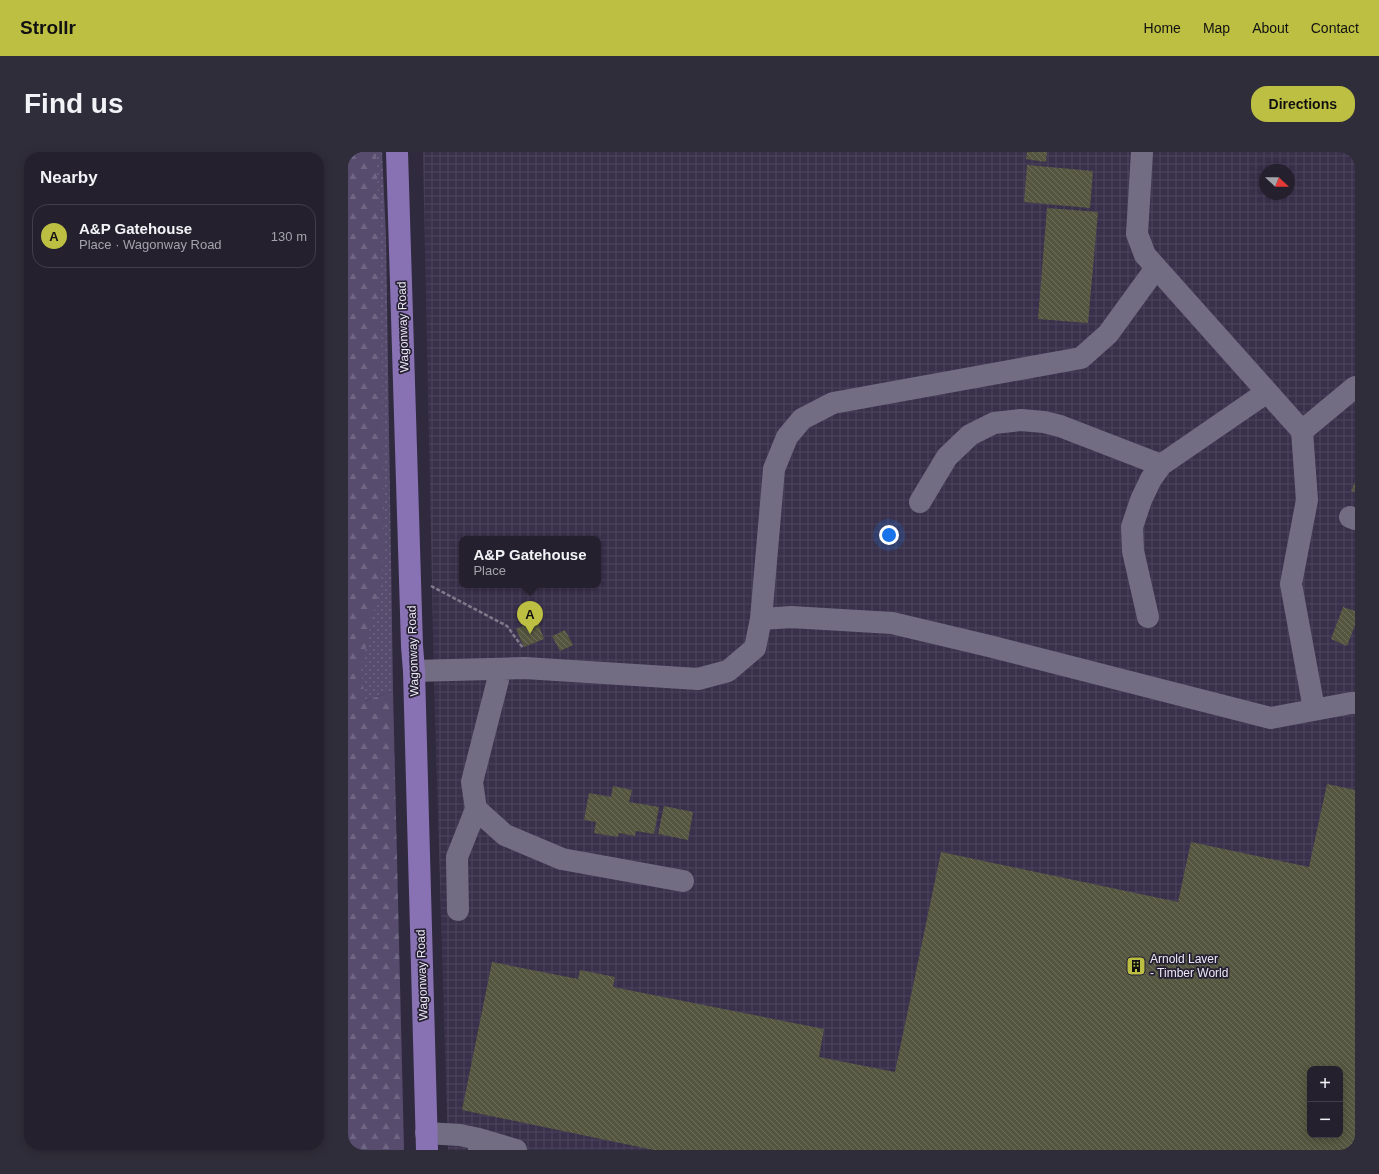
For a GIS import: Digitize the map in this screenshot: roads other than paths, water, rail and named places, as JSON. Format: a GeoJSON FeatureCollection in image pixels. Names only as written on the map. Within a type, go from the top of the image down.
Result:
{"type":"FeatureCollection","features":[{"type":"Feature","properties":{"kind":"main road","name":"Wagonway Road"},"geometry":{"type":"LineString","coordinates":[[397,152],[414,670],[427,1141]]}},
{"type":"Feature","properties":{"kind":"lane"},"geometry":{"type":"LineString","coordinates":[[1142,152],[1137,234],[1145,255],[1302,431],[1307,500],[1291,584],[1314,709]]}},
{"type":"Feature","properties":{"kind":"lane"},"geometry":{"type":"LineString","coordinates":[[414,670],[525,668],[698,679],[728,671],[755,648],[761,619],[774,469],[787,437],[802,419],[833,403],[1081,358],[1108,334],[1156,268]]}},
{"type":"Feature","properties":{"kind":"lane"},"geometry":{"type":"LineString","coordinates":[[1302,431],[1355,387]]}},
{"type":"Feature","properties":{"kind":"lane"},"geometry":{"type":"LineString","coordinates":[[1148,617],[1133,551],[1132,527],[1141,500],[1151,479],[1161,465],[1267,392]]}},
{"type":"Feature","properties":{"kind":"lane"},"geometry":{"type":"LineString","coordinates":[[920,502],[947,457],[970,434],[994,423],[1021,420],[1044,422],[1060,426],[1161,465]]}},
{"type":"Feature","properties":{"kind":"lane"},"geometry":{"type":"LineString","coordinates":[[761,619],[791,617],[892,623],[989,646],[1271,718],[1351,702],[1355,703]]}},
{"type":"Feature","properties":{"kind":"lane"},"geometry":{"type":"LineString","coordinates":[[458,910],[457,857],[476,809],[472,782],[498,680],[499,669]]}},
{"type":"Feature","properties":{"kind":"lane"},"geometry":{"type":"LineString","coordinates":[[476,809],[505,835],[562,859],[683,881]]}},
{"type":"Feature","properties":{"kind":"lane"},"geometry":{"type":"LineString","coordinates":[[427,1141],[460,1135],[479,1145],[516,1150]]}},
{"type":"Feature","properties":{"kind":"place","name":"A&P Gatehouse"},"geometry":{"type":"Point","coordinates":[530,634]}},
{"type":"Feature","properties":{"kind":"place","name":"Arnold Laver - Timber World"},"geometry":{"type":"Point","coordinates":[1136,966]}}]}
